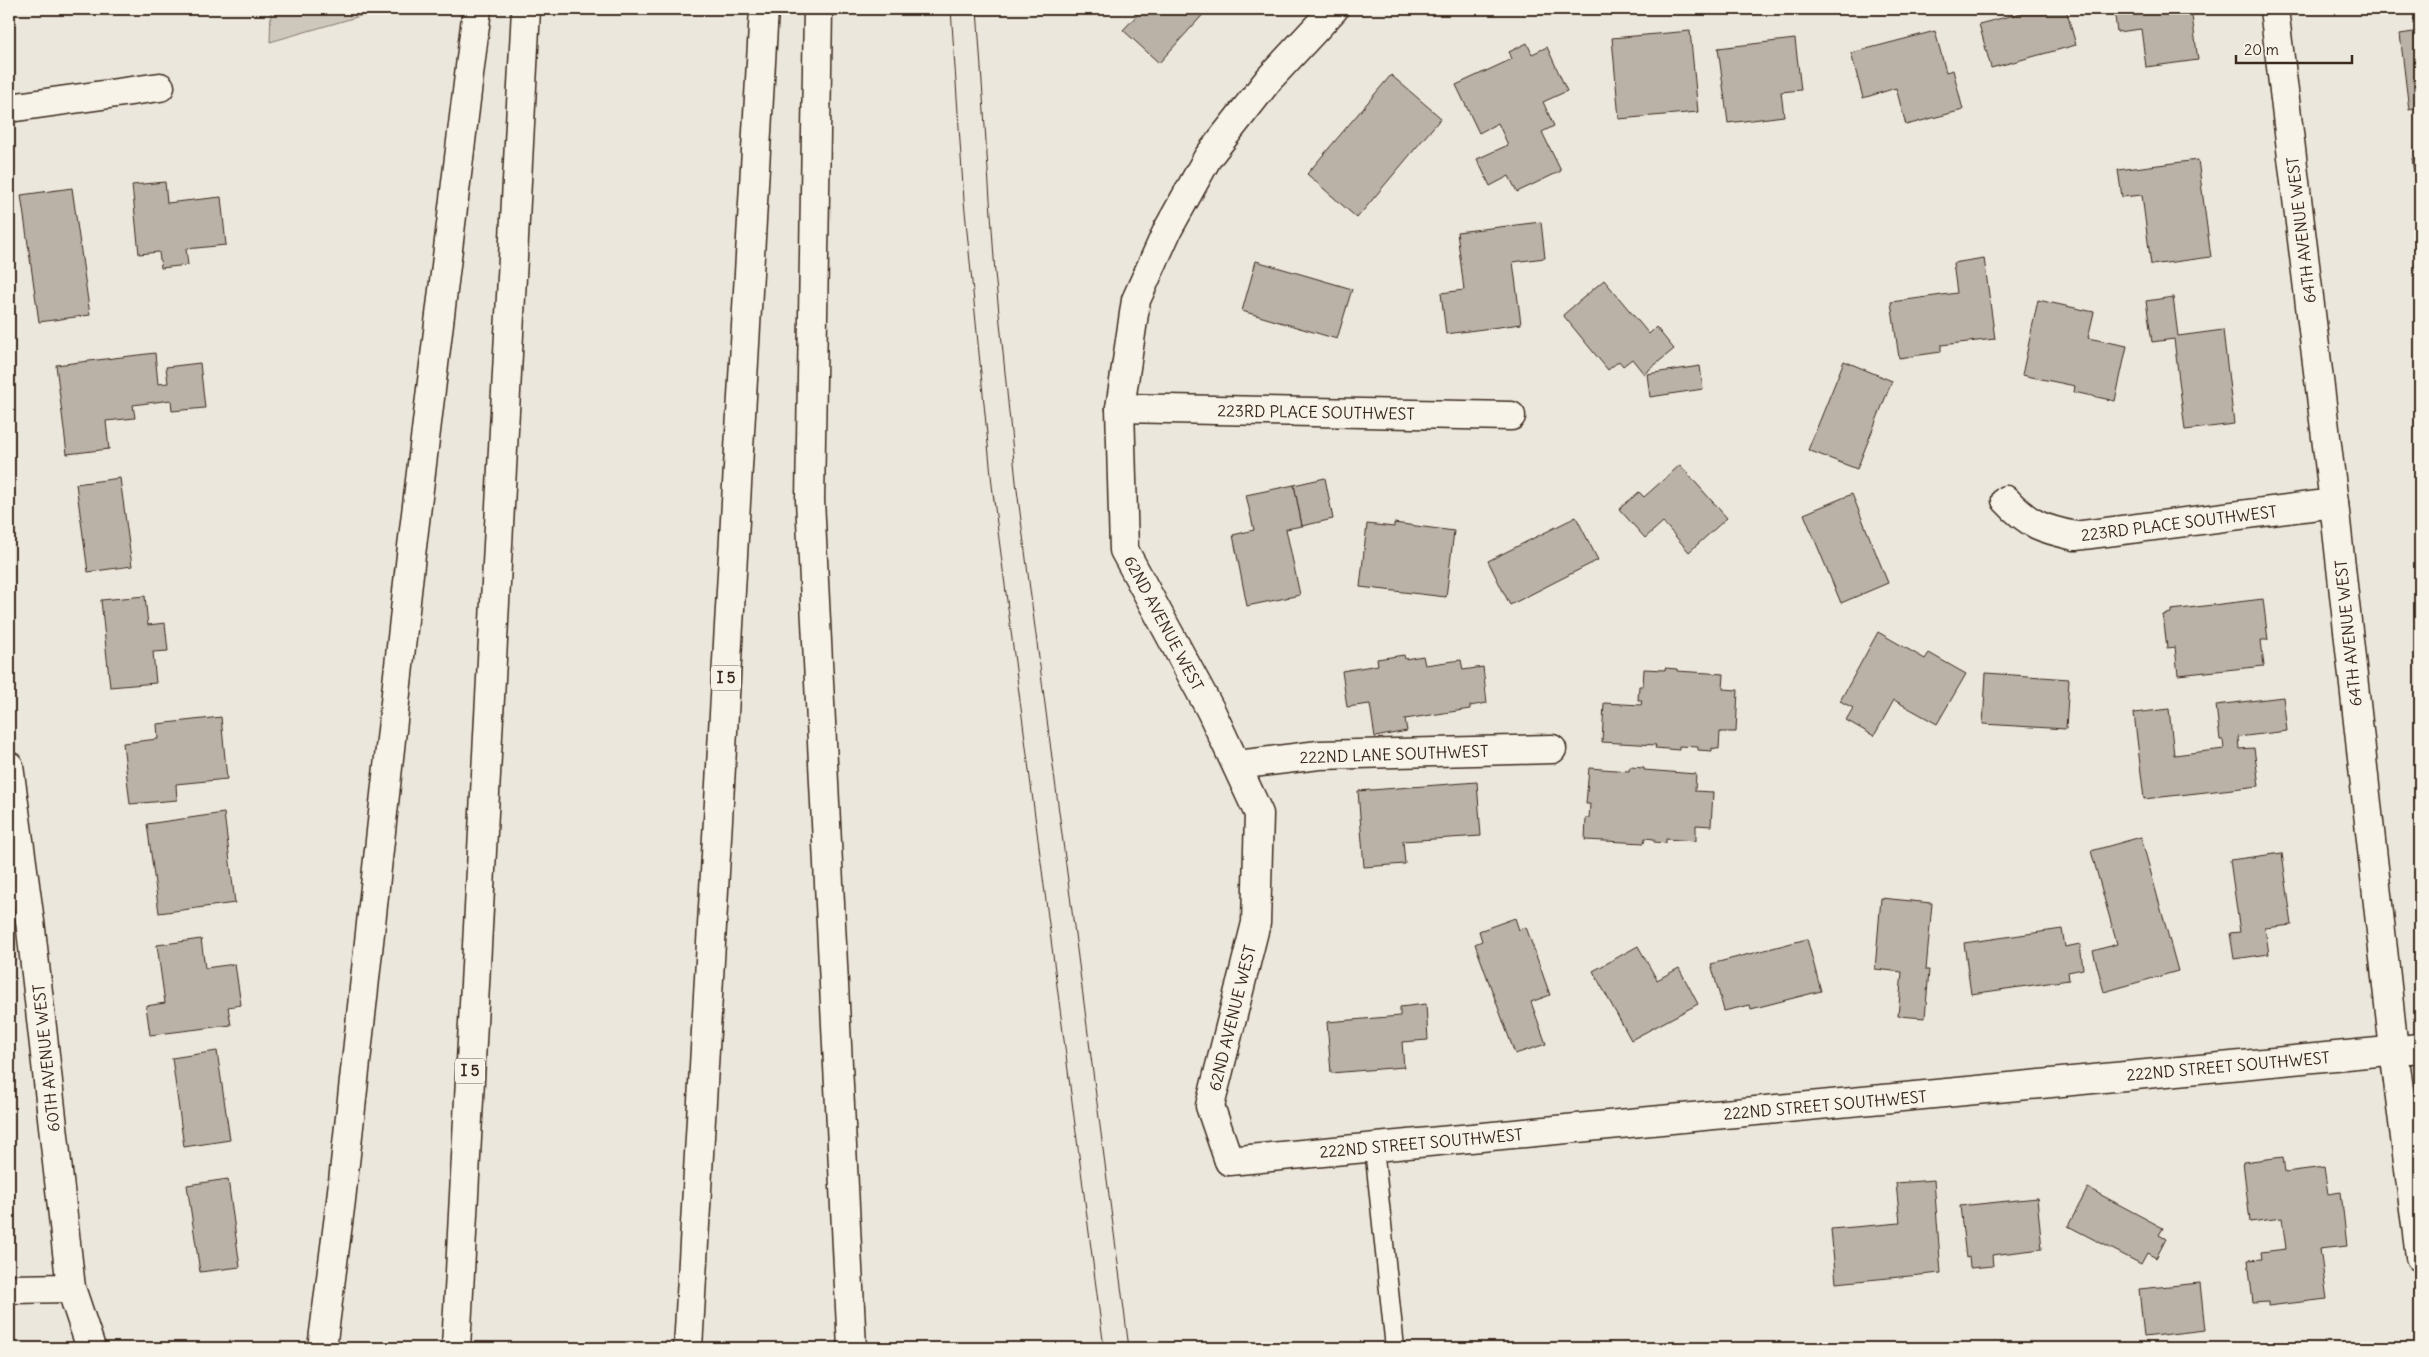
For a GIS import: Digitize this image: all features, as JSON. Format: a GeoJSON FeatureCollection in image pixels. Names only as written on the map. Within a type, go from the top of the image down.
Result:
{"type":"FeatureCollection","features":[{"type":"Feature","properties":{"kind":"main road"},"geometry":{"type":"LineString","coordinates":[[322,1348],[341,1200],[411,555],[477,9]]}},
{"type":"Feature","properties":{"kind":"main road","name":"I 5"},"geometry":{"type":"LineString","coordinates":[[456,1348],[526,9]]}},
{"type":"Feature","properties":{"kind":"main road","name":"I 5"},"geometry":{"type":"LineString","coordinates":[[688,1348],[764,9]]}},
{"type":"Feature","properties":{"kind":"main road"},"geometry":{"type":"LineString","coordinates":[[818,9],[810,500],[852,1348]]}},
{"type":"Feature","properties":{"kind":"main road","name":"62ND AVENUE WEST"},"geometry":{"type":"LineString","coordinates":[[1229,1162],[1210,1106],[1256,923],[1259,814],[1211,710],[1124,550],[1120,408],[1136,300],[1168,229],[1208,156],[1269,79],[1334,9]]}},
{"type":"Feature","properties":{"kind":"main road","name":"64TH AVENUE WEST"},"geometry":{"type":"LineString","coordinates":[[2274,9],[2334,503],[2407,1049],[2420,1257]]}},
{"type":"Feature","properties":{"kind":"main road"},"geometry":{"type":"LineString","coordinates":[[9,108],[160,87]]}},
{"type":"Feature","properties":{"kind":"main road","name":"223RD PLACE SOUTHWEST"},"geometry":{"type":"LineString","coordinates":[[1120,408],[1511,416]]}},
{"type":"Feature","properties":{"kind":"main road","name":"223RD PLACE SOUTHWEST"},"geometry":{"type":"LineString","coordinates":[[2006,500],[2021,516],[2045,530],[2075,536],[2334,503]]}},
{"type":"Feature","properties":{"kind":"main road","name":"222ND LANE SOUTHWEST"},"geometry":{"type":"LineString","coordinates":[[1237,766],[1319,755],[1552,749]]}},
{"type":"Feature","properties":{"kind":"main road","name":"60TH AVENUE WEST"},"geometry":{"type":"LineString","coordinates":[[9,766],[31,928],[72,1288],[91,1348]]}},
{"type":"Feature","properties":{"kind":"main road","name":"222ND STREET SOUTHWEST"},"geometry":{"type":"LineString","coordinates":[[1229,1162],[2407,1049]]}},
{"type":"Feature","properties":{"kind":"main road"},"geometry":{"type":"LineString","coordinates":[[9,1289],[72,1288]]}},
{"type":"Feature","properties":{"kind":"lane"},"geometry":{"type":"LineString","coordinates":[[1374,1148],[1395,1348]]}},
{"type":"Feature","properties":{"kind":"shaded area"},"geometry":{"type":"Polygon","coordinates":[[[271,9],[374,9],[374,12],[270,42],[271,9]]]}},
{"type":"Feature","properties":{"kind":"building"},"geometry":{"type":"Polygon","coordinates":[[[1143,9],[1208,9],[1159,63],[1123,30],[1143,9]]]}},
{"type":"Feature","properties":{"kind":"building"},"geometry":{"type":"Polygon","coordinates":[[[2037,9],[2066,9],[2076,45],[1991,68],[1979,24],[2037,9]]]}},
{"type":"Feature","properties":{"kind":"building"},"geometry":{"type":"Polygon","coordinates":[[[2114,9],[2191,9],[2198,60],[2146,67],[2141,29],[2117,32],[2114,9]]]}},
{"type":"Feature","properties":{"kind":"building"},"geometry":{"type":"Polygon","coordinates":[[[2412,9],[2420,9],[2420,12],[2413,13],[2412,9]]]}},
{"type":"Feature","properties":{"kind":"building"},"geometry":{"type":"Polygon","coordinates":[[[1690,31],[1698,112],[1619,119],[1612,38],[1690,31]]]}},
{"type":"Feature","properties":{"kind":"building"},"geometry":{"type":"Polygon","coordinates":[[[1935,31],[1946,72],[1953,70],[1963,110],[1906,125],[1896,88],[1863,98],[1851,53],[1935,31]]]}},
{"type":"Feature","properties":{"kind":"building"},"geometry":{"type":"Polygon","coordinates":[[[2420,31],[2420,108],[2409,110],[2400,34],[2420,31]]]}},
{"type":"Feature","properties":{"kind":"building"},"geometry":{"type":"Polygon","coordinates":[[[1795,39],[1801,90],[1781,92],[1784,116],[1728,123],[1718,48],[1795,39]]]}},
{"type":"Feature","properties":{"kind":"building"},"geometry":{"type":"Polygon","coordinates":[[[1527,43],[1532,54],[1547,47],[1567,91],[1543,102],[1554,126],[1542,132],[1561,171],[1517,192],[1509,176],[1490,186],[1477,159],[1508,145],[1498,123],[1479,133],[1456,85],[1512,59],[1509,52],[1527,43]]]}},
{"type":"Feature","properties":{"kind":"building"},"geometry":{"type":"Polygon","coordinates":[[[1391,75],[1441,118],[1357,218],[1307,174],[1391,75]]]}},
{"type":"Feature","properties":{"kind":"building"},"geometry":{"type":"Polygon","coordinates":[[[2420,157],[2420,221],[2412,158],[2420,157]]]}},
{"type":"Feature","properties":{"kind":"building"},"geometry":{"type":"Polygon","coordinates":[[[2198,160],[2211,257],[2151,265],[2142,195],[2122,197],[2118,170],[2198,160]]]}},
{"type":"Feature","properties":{"kind":"building"},"geometry":{"type":"Polygon","coordinates":[[[165,182],[167,203],[221,197],[226,245],[186,249],[188,265],[161,268],[159,252],[139,254],[132,185],[165,182]]]}},
{"type":"Feature","properties":{"kind":"building"},"geometry":{"type":"Polygon","coordinates":[[[72,188],[90,315],[39,322],[21,195],[72,188]]]}},
{"type":"Feature","properties":{"kind":"building"},"geometry":{"type":"Polygon","coordinates":[[[1541,222],[1545,258],[1513,262],[1521,324],[1446,334],[1441,293],[1464,290],[1457,232],[1541,222]]]}},
{"type":"Feature","properties":{"kind":"building"},"geometry":{"type":"Polygon","coordinates":[[[1984,258],[1995,339],[1941,345],[1941,352],[1899,358],[1891,302],[1957,293],[1953,263],[1984,258]]]}},
{"type":"Feature","properties":{"kind":"building"},"geometry":{"type":"Polygon","coordinates":[[[1256,261],[1352,289],[1337,339],[1242,311],[1256,261]]]}},
{"type":"Feature","properties":{"kind":"building"},"geometry":{"type":"Polygon","coordinates":[[[1604,280],[1649,334],[1656,327],[1674,349],[1644,374],[1632,359],[1623,366],[1619,361],[1608,370],[1563,315],[1604,280]]]}},
{"type":"Feature","properties":{"kind":"building"},"geometry":{"type":"Polygon","coordinates":[[[2173,297],[2178,336],[2223,330],[2234,424],[2185,430],[2174,339],[2152,342],[2146,301],[2173,297]]]}},
{"type":"Feature","properties":{"kind":"building"},"geometry":{"type":"Polygon","coordinates":[[[2038,300],[2094,312],[2088,338],[2127,346],[2115,401],[2074,392],[2075,386],[2022,375],[2038,300]]]}},
{"type":"Feature","properties":{"kind":"building"},"geometry":{"type":"Polygon","coordinates":[[[155,353],[158,384],[168,383],[166,367],[200,363],[205,408],[172,411],[171,400],[133,405],[135,418],[106,421],[109,449],[67,454],[56,365],[155,353]]]}},
{"type":"Feature","properties":{"kind":"building"},"geometry":{"type":"Polygon","coordinates":[[[1844,361],[1892,381],[1857,469],[1808,450],[1844,361]]]}},
{"type":"Feature","properties":{"kind":"building"},"geometry":{"type":"Polygon","coordinates":[[[1700,366],[1703,389],[1650,397],[1647,374],[1700,366]]]}},
{"type":"Feature","properties":{"kind":"building"},"geometry":{"type":"Polygon","coordinates":[[[1680,465],[1727,518],[1689,552],[1663,522],[1645,538],[1619,509],[1639,492],[1644,497],[1680,465]]]}},
{"type":"Feature","properties":{"kind":"building"},"geometry":{"type":"Polygon","coordinates":[[[120,478],[132,566],[88,572],[76,484],[120,478]]]}},
{"type":"Feature","properties":{"kind":"building"},"geometry":{"type":"Polygon","coordinates":[[[1325,478],[1333,519],[1302,526],[1294,485],[1325,478]]]}},
{"type":"Feature","properties":{"kind":"building"},"geometry":{"type":"Polygon","coordinates":[[[1294,485],[1302,526],[1286,529],[1300,595],[1247,606],[1233,535],[1254,530],[1246,495],[1294,485]]]}},
{"type":"Feature","properties":{"kind":"building"},"geometry":{"type":"Polygon","coordinates":[[[1852,494],[1888,583],[1841,603],[1804,514],[1852,494]]]}},
{"type":"Feature","properties":{"kind":"building"},"geometry":{"type":"Polygon","coordinates":[[[1576,517],[1598,560],[1510,605],[1488,561],[1576,517]]]}},
{"type":"Feature","properties":{"kind":"building"},"geometry":{"type":"Polygon","coordinates":[[[1394,523],[1454,531],[1446,597],[1360,587],[1367,524],[1394,527],[1394,523]]]}},
{"type":"Feature","properties":{"kind":"building"},"geometry":{"type":"Polygon","coordinates":[[[145,596],[148,625],[165,623],[168,651],[153,652],[156,683],[110,687],[101,600],[145,596]]]}},
{"type":"Feature","properties":{"kind":"building"},"geometry":{"type":"Polygon","coordinates":[[[2263,599],[2268,640],[2261,640],[2264,666],[2178,675],[2175,647],[2167,648],[2163,615],[2171,613],[2171,610],[2263,599]]]}},
{"type":"Feature","properties":{"kind":"building"},"geometry":{"type":"Polygon","coordinates":[[[1878,632],[1925,659],[1929,653],[1966,674],[1937,724],[1894,700],[1874,736],[1846,720],[1853,708],[1840,701],[1878,632]]]}},
{"type":"Feature","properties":{"kind":"building"},"geometry":{"type":"Polygon","coordinates":[[[1404,655],[1405,659],[1423,656],[1425,665],[1461,660],[1463,670],[1483,667],[1487,703],[1470,706],[1470,709],[1405,719],[1407,731],[1375,737],[1370,704],[1347,707],[1342,671],[1378,665],[1377,659],[1404,655]]]}},
{"type":"Feature","properties":{"kind":"building"},"geometry":{"type":"Polygon","coordinates":[[[1665,668],[1677,669],[1677,671],[1724,674],[1723,689],[1738,690],[1736,732],[1720,732],[1719,749],[1712,748],[1712,751],[1698,750],[1698,747],[1679,746],[1679,750],[1655,748],[1656,745],[1602,742],[1604,703],[1641,705],[1642,700],[1638,700],[1639,686],[1643,686],[1644,669],[1665,670],[1665,668]]]}},
{"type":"Feature","properties":{"kind":"building"},"geometry":{"type":"Polygon","coordinates":[[[1986,673],[2069,679],[2066,729],[1983,724],[1986,673]]]}},
{"type":"Feature","properties":{"kind":"building"},"geometry":{"type":"Polygon","coordinates":[[[2283,697],[2287,731],[2238,737],[2239,749],[2254,748],[2259,786],[2144,799],[2134,713],[2169,709],[2174,755],[2224,749],[2223,740],[2220,740],[2216,705],[2283,697]]]}},
{"type":"Feature","properties":{"kind":"building"},"geometry":{"type":"Polygon","coordinates":[[[221,717],[227,779],[176,784],[177,800],[130,804],[123,743],[158,739],[157,724],[221,717]]]}},
{"type":"Feature","properties":{"kind":"building"},"geometry":{"type":"Polygon","coordinates":[[[1630,767],[1644,768],[1644,770],[1696,774],[1695,791],[1713,792],[1711,826],[1696,825],[1696,841],[1666,839],[1666,843],[1654,842],[1654,839],[1645,838],[1644,843],[1585,840],[1586,818],[1589,818],[1590,804],[1586,804],[1589,768],[1629,771],[1630,767]]]}},
{"type":"Feature","properties":{"kind":"building"},"geometry":{"type":"Polygon","coordinates":[[[1477,782],[1481,836],[1403,841],[1405,864],[1364,867],[1358,791],[1477,782]]]}},
{"type":"Feature","properties":{"kind":"building"},"geometry":{"type":"Polygon","coordinates":[[[224,813],[235,903],[159,913],[147,824],[224,813]]]}},
{"type":"Feature","properties":{"kind":"building"},"geometry":{"type":"Polygon","coordinates":[[[2141,837],[2178,971],[2104,992],[2093,951],[2117,944],[2091,851],[2141,837]]]}},
{"type":"Feature","properties":{"kind":"building"},"geometry":{"type":"Polygon","coordinates":[[[2282,853],[2292,925],[2265,928],[2269,954],[2234,959],[2230,933],[2240,932],[2230,860],[2282,853]]]}},
{"type":"Feature","properties":{"kind":"building"},"geometry":{"type":"Polygon","coordinates":[[[1881,898],[1932,903],[1926,970],[1929,970],[1925,1018],[1898,1016],[1902,972],[1875,969],[1881,898]]]}},
{"type":"Feature","properties":{"kind":"building"},"geometry":{"type":"Polygon","coordinates":[[[1515,918],[1519,930],[1526,927],[1550,995],[1531,1002],[1546,1044],[1515,1054],[1475,944],[1482,941],[1479,931],[1515,918]]]}},
{"type":"Feature","properties":{"kind":"building"},"geometry":{"type":"Polygon","coordinates":[[[2062,929],[2065,947],[2080,944],[2083,969],[2068,972],[2069,980],[1971,994],[1964,943],[2062,929]]]}},
{"type":"Feature","properties":{"kind":"building"},"geometry":{"type":"Polygon","coordinates":[[[201,939],[205,968],[235,964],[241,1005],[228,1007],[231,1025],[150,1035],[146,1006],[165,1003],[157,945],[201,939]]]}},
{"type":"Feature","properties":{"kind":"building"},"geometry":{"type":"Polygon","coordinates":[[[1807,939],[1821,991],[1751,1009],[1750,1005],[1724,1011],[1711,964],[1807,939]]]}},
{"type":"Feature","properties":{"kind":"building"},"geometry":{"type":"Polygon","coordinates":[[[1638,946],[1657,980],[1679,968],[1698,1004],[1631,1040],[1593,971],[1638,946]]]}},
{"type":"Feature","properties":{"kind":"building"},"geometry":{"type":"Polygon","coordinates":[[[1426,1004],[1428,1040],[1402,1042],[1404,1067],[1331,1073],[1327,1022],[1400,1016],[1400,1007],[1426,1004]]]}},
{"type":"Feature","properties":{"kind":"building"},"geometry":{"type":"Polygon","coordinates":[[[217,1051],[230,1140],[184,1147],[172,1058],[217,1051]]]}},
{"type":"Feature","properties":{"kind":"building"},"geometry":{"type":"Polygon","coordinates":[[[2283,1157],[2285,1172],[2324,1167],[2328,1194],[2341,1192],[2347,1246],[2320,1249],[2327,1299],[2268,1306],[2268,1302],[2253,1303],[2248,1260],[2262,1259],[2261,1252],[2286,1249],[2282,1218],[2250,1222],[2243,1162],[2283,1157]]]}},
{"type":"Feature","properties":{"kind":"building"},"geometry":{"type":"Polygon","coordinates":[[[228,1179],[240,1267],[200,1272],[187,1185],[228,1179]]]}},
{"type":"Feature","properties":{"kind":"building"},"geometry":{"type":"Polygon","coordinates":[[[1934,1180],[1941,1273],[1836,1283],[1831,1229],[1900,1223],[1896,1183],[1934,1180]]]}},
{"type":"Feature","properties":{"kind":"building"},"geometry":{"type":"Polygon","coordinates":[[[2088,1188],[2163,1228],[2159,1235],[2166,1239],[2156,1258],[2147,1253],[2141,1264],[2068,1226],[2088,1188]]]}},
{"type":"Feature","properties":{"kind":"building"},"geometry":{"type":"Polygon","coordinates":[[[2037,1198],[2042,1249],[1992,1255],[1993,1266],[1970,1268],[1969,1257],[1966,1258],[1960,1206],[2037,1198]]]}},
{"type":"Feature","properties":{"kind":"building"},"geometry":{"type":"Polygon","coordinates":[[[2200,1283],[2205,1330],[2144,1337],[2139,1289],[2200,1283]]]}},
{"type":"Feature","properties":{"kind":"tram line"},"geometry":{"type":"LineString","coordinates":[[951,9],[964,201],[992,485],[1104,1348]]}},
{"type":"Feature","properties":{"kind":"tram line"},"geometry":{"type":"LineString","coordinates":[[977,9],[995,273],[1016,482],[1129,1348]]}}]}
